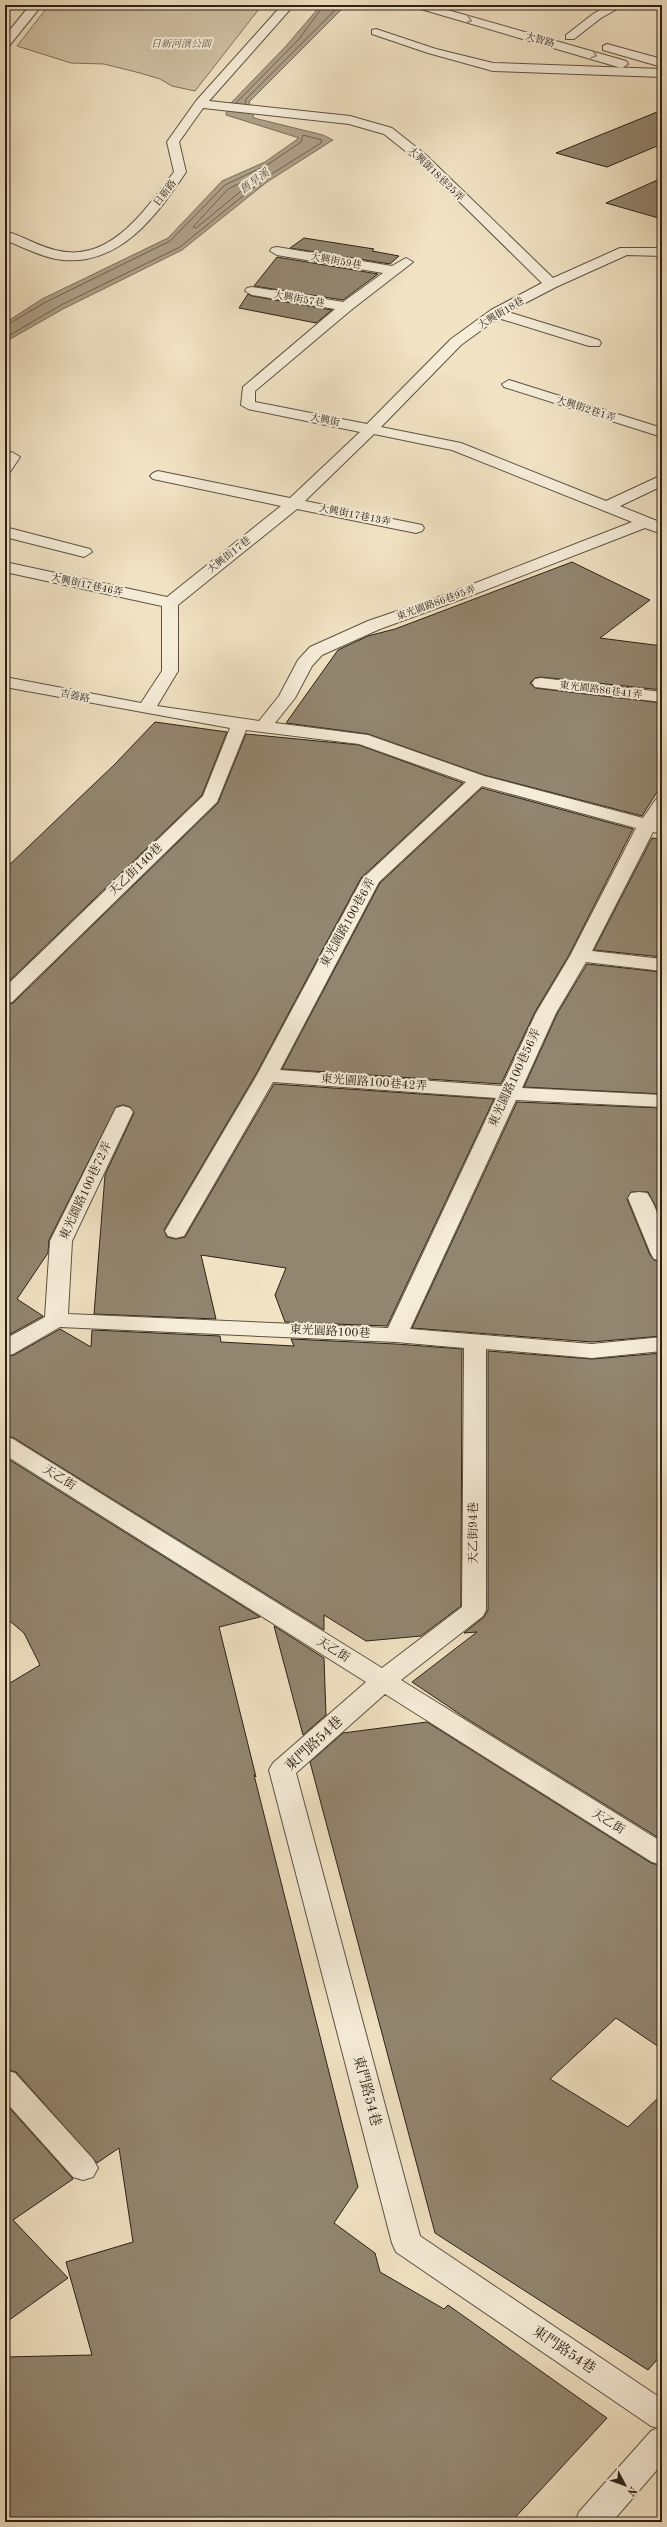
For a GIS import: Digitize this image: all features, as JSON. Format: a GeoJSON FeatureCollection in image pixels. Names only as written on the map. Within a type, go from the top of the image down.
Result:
{"type":"FeatureCollection","features":[{"type":"Feature","properties":{"kind":"street"},"geometry":{"type":"LineString","coordinates":[[5,44],[35,5]]}},
{"type":"Feature","properties":{"kind":"street","name":"日新路"},"geometry":{"type":"LineString","coordinates":[[5,235],[63,256],[88,255],[115,245],[151,211],[180,172],[173,142],[200,104],[288,5]]}},
{"type":"Feature","properties":{"kind":"street","name":"大智路"},"geometry":{"type":"LineString","coordinates":[[418,5],[661,71]]}},
{"type":"Feature","properties":{"kind":"street","name":"大智路"},"geometry":{"type":"LineString","coordinates":[[457,5],[570,37],[661,71]]}},
{"type":"Feature","properties":{"kind":"street"},"geometry":{"type":"LineString","coordinates":[[570,37],[598,16],[618,5]]}},
{"type":"Feature","properties":{"kind":"street"},"geometry":{"type":"LineString","coordinates":[[376,32],[432,51],[493,67],[661,71]]}},
{"type":"Feature","properties":{"kind":"street","name":"大興街18巷25弄"},"geometry":{"type":"LineString","coordinates":[[200,104],[350,120],[388,131],[422,158],[551,284]]}},
{"type":"Feature","properties":{"kind":"street","name":"大興街59巷"},"geometry":{"type":"LineString","coordinates":[[278,251],[395,271]]}},
{"type":"Feature","properties":{"kind":"street","name":"大興街18巷"},"geometry":{"type":"LineString","coordinates":[[371,429],[456,342],[496,313],[551,284],[625,251],[662,252]]}},
{"type":"Feature","properties":{"kind":"street","name":"大興街"},"geometry":{"type":"LineString","coordinates":[[406,262],[346,307],[248,390],[248,405],[456,446],[662,529]]}},
{"type":"Feature","properties":{"kind":"street","name":"大興街57巷"},"geometry":{"type":"LineString","coordinates":[[252,291],[346,307]]}},
{"type":"Feature","properties":{"kind":"street"},"geometry":{"type":"LineString","coordinates":[[496,313],[594,343]]}},
{"type":"Feature","properties":{"kind":"street","name":"大興街2巷1弄"},"geometry":{"type":"LineString","coordinates":[[510,384],[662,433]]}},
{"type":"Feature","properties":{"kind":"street","name":"大興街17巷"},"geometry":{"type":"LineString","coordinates":[[170,603],[294,503],[371,429]]}},
{"type":"Feature","properties":{"kind":"street","name":"大興街17巷13弄"},"geometry":{"type":"LineString","coordinates":[[158,476],[416,528]]}},
{"type":"Feature","properties":{"kind":"street"},"geometry":{"type":"LineString","coordinates":[[608,506],[662,480]]}},
{"type":"Feature","properties":{"kind":"street","name":"東光園路86巷95弄"},"geometry":{"type":"LineString","coordinates":[[263,727],[290,692],[304,664],[316,651],[374,625],[456,596],[644,523]]}},
{"type":"Feature","properties":{"kind":"street"},"geometry":{"type":"LineString","coordinates":[[5,532],[84,552]]}},
{"type":"Feature","properties":{"kind":"street","name":"大興街17巷46弄"},"geometry":{"type":"LineString","coordinates":[[5,567],[170,603]]}},
{"type":"Feature","properties":{"kind":"street"},"geometry":{"type":"LineString","coordinates":[[170,603],[170,671],[146,709],[240,724],[362,738],[478,780],[654,828]]}},
{"type":"Feature","properties":{"kind":"street","name":"東光園路86巷41弄"},"geometry":{"type":"LineString","coordinates":[[541,683],[662,697]]}},
{"type":"Feature","properties":{"kind":"street"},"geometry":{"type":"LineString","coordinates":[[5,698],[12,684]]}},
{"type":"Feature","properties":{"kind":"street","name":"吉善路"},"geometry":{"type":"LineString","coordinates":[[12,684],[146,709]]}},
{"type":"Feature","properties":{"kind":"street","name":"天乙街140巷"},"geometry":{"type":"LineString","coordinates":[[5,998],[211,798],[240,724]]}},
{"type":"Feature","properties":{"kind":"street","name":"東光園路100巷6弄"},"geometry":{"type":"LineString","coordinates":[[267,1075],[370,879],[478,780]]}},
{"type":"Feature","properties":{"kind":"street","name":"東光園路100巷56弄"},"geometry":{"type":"LineString","coordinates":[[396,1335],[507,1093],[546,1013],[654,828],[662,803]]}},
{"type":"Feature","properties":{"kind":"street"},"geometry":{"type":"LineString","coordinates":[[580,956],[662,965]]}},
{"type":"Feature","properties":{"kind":"street"},"geometry":{"type":"LineString","coordinates":[[176,1232],[267,1075]]}},
{"type":"Feature","properties":{"kind":"street","name":"東光園路100巷42弄"},"geometry":{"type":"LineString","coordinates":[[267,1075],[507,1093],[662,1101]]}},
{"type":"Feature","properties":{"kind":"street","name":"東光園路100巷72弄"},"geometry":{"type":"LineString","coordinates":[[56,1320],[61,1241],[123,1112]]}},
{"type":"Feature","properties":{"kind":"street"},"geometry":{"type":"LineString","coordinates":[[639,1198],[662,1254]]}},
{"type":"Feature","properties":{"kind":"street"},"geometry":{"type":"LineString","coordinates":[[5,1349],[56,1320]]}},
{"type":"Feature","properties":{"kind":"street","name":"東光園路100巷"},"geometry":{"type":"LineString","coordinates":[[56,1320],[396,1335],[475,1340],[592,1351],[662,1344]]}},
{"type":"Feature","properties":{"kind":"street","name":"天乙街94巷"},"geometry":{"type":"LineString","coordinates":[[383,1681],[474,1610],[475,1340]]}},
{"type":"Feature","properties":{"kind":"street","name":"天乙街"},"geometry":{"type":"LineString","coordinates":[[5,1444],[662,1856]]}},
{"type":"Feature","properties":{"kind":"street","name":"東門路54巷"},"geometry":{"type":"LineString","coordinates":[[383,1681],[282,1770],[407,2244],[662,2416]]}},
{"type":"Feature","properties":{"kind":"street"},"geometry":{"type":"LineString","coordinates":[[5,2081],[83,2168]]}},
{"type":"Feature","properties":{"kind":"street"},"geometry":{"type":"LineString","coordinates":[[591,2522],[662,2441]]}},
{"type":"Feature","properties":{"kind":"green space","name":"日新河濱公園"},"geometry":{"type":"Polygon","coordinates":[[[49,5],[250,5],[259,9],[195,91],[172,86],[160,79],[140,73],[104,64],[71,63],[17,46],[49,5]]]}},
{"type":"Feature","properties":{"kind":"water","name":"舊旱溪"},"geometry":{"type":"Polygon","coordinates":[[[321,5],[346,5],[249,102],[254,118],[323,135],[333,140],[267,182],[182,250],[63,309],[5,342],[5,323],[42,299],[168,238],[222,181],[265,162],[299,138],[226,115],[227,107],[286,46],[321,5]]]}},
{"type":"Feature","properties":{"kind":"building"},"geometry":{"type":"Polygon","coordinates":[[[662,110],[662,144],[607,167],[556,153],[662,110]]]}},
{"type":"Feature","properties":{"kind":"building"},"geometry":{"type":"Polygon","coordinates":[[[662,178],[662,219],[606,203],[662,178]]]}},
{"type":"Feature","properties":{"kind":"building"},"geometry":{"type":"Polygon","coordinates":[[[304,238],[374,249],[372,251],[399,256],[390,264],[290,248],[304,238]]]}},
{"type":"Feature","properties":{"kind":"building"},"geometry":{"type":"Polygon","coordinates":[[[277,257],[378,274],[343,300],[254,286],[277,257]]]}},
{"type":"Feature","properties":{"kind":"building"},"geometry":{"type":"Polygon","coordinates":[[[248,294],[252,296],[332,310],[316,323],[239,308],[248,294]]]}},
{"type":"Feature","properties":{"kind":"building"},"geometry":{"type":"Polygon","coordinates":[[[572,562],[650,600],[600,638],[662,646],[662,690],[541,677],[535,678],[530,683],[535,688],[662,703],[662,784],[642,816],[484,775],[368,734],[286,723],[338,650],[368,636],[395,629],[572,562]]]}},
{"type":"Feature","properties":{"kind":"building"},"geometry":{"type":"Polygon","coordinates":[[[155,722],[227,732],[202,795],[5,985],[5,869],[115,764],[155,722]]]}},
{"type":"Feature","properties":{"kind":"building"},"geometry":{"type":"Polygon","coordinates":[[[246,734],[359,745],[463,783],[361,878],[256,1074],[164,1230],[167,1237],[176,1239],[185,1237],[274,1084],[494,1099],[387,1326],[285,1322],[275,1295],[286,1268],[201,1255],[216,1319],[94,1314],[105,1175],[134,1113],[130,1107],[123,1105],[116,1107],[49,1240],[48,1253],[17,1299],[43,1316],[5,1337],[5,1005],[13,1003],[218,803],[246,734]]]}},
{"type":"Feature","properties":{"kind":"building"},"geometry":{"type":"Polygon","coordinates":[[[482,788],[633,829],[569,955],[535,1012],[501,1084],[282,1069],[380,883],[482,788]]]}},
{"type":"Feature","properties":{"kind":"building"},"geometry":{"type":"Polygon","coordinates":[[[652,838],[662,839],[662,957],[594,950],[652,838]]]}},
{"type":"Feature","properties":{"kind":"building"},"geometry":{"type":"Polygon","coordinates":[[[587,964],[662,972],[662,1094],[524,1087],[557,1014],[587,964]]]}},
{"type":"Feature","properties":{"kind":"building"},"geometry":{"type":"Polygon","coordinates":[[[517,1102],[662,1108],[662,1228],[657,1209],[648,1192],[631,1192],[627,1199],[650,1255],[654,1260],[662,1262],[662,1336],[592,1342],[412,1328],[517,1102]]]}},
{"type":"Feature","properties":{"kind":"building"},"geometry":{"type":"Polygon","coordinates":[[[60,1329],[91,1347],[92,1330],[220,1336],[221,1342],[294,1346],[291,1339],[462,1349],[461,1606],[421,1636],[366,1641],[324,1615],[324,1630],[14,1438],[5,1435],[5,1357],[14,1355],[60,1329]]]}},
{"type":"Feature","properties":{"kind":"building"},"geometry":{"type":"Polygon","coordinates":[[[488,1351],[592,1359],[662,1353],[662,1840],[464,1717],[412,1682],[477,1632],[464,1633],[484,1617],[488,1610],[488,1351]]]}},
{"type":"Feature","properties":{"kind":"building"},"geometry":{"type":"Polygon","coordinates":[[[5,1457],[260,1617],[219,1627],[256,1777],[254,1775],[358,2187],[334,2223],[375,2253],[380,2272],[444,2309],[448,2305],[607,2418],[511,2522],[5,2522],[5,2357],[92,2355],[66,2262],[133,2242],[119,2148],[97,2163],[16,2072],[5,2069],[5,1686],[40,1665],[24,1633],[5,1617],[5,1457]]]}},
{"type":"Feature","properties":{"kind":"building"},"geometry":{"type":"Polygon","coordinates":[[[274,1626],[324,1658],[326,1715],[303,1735],[274,1626]]]}},
{"type":"Feature","properties":{"kind":"building"},"geometry":{"type":"Polygon","coordinates":[[[427,1722],[651,1863],[662,1866],[662,2049],[616,2018],[550,2079],[628,2127],[662,2094],[662,2354],[648,2370],[435,2233],[310,1762],[343,1733],[427,1722]]]}},
{"type":"Feature","properties":{"kind":"building"},"geometry":{"type":"Polygon","coordinates":[[[5,2103],[73,2179],[13,2220],[68,2278],[5,2323],[5,2103]]]}}]}
